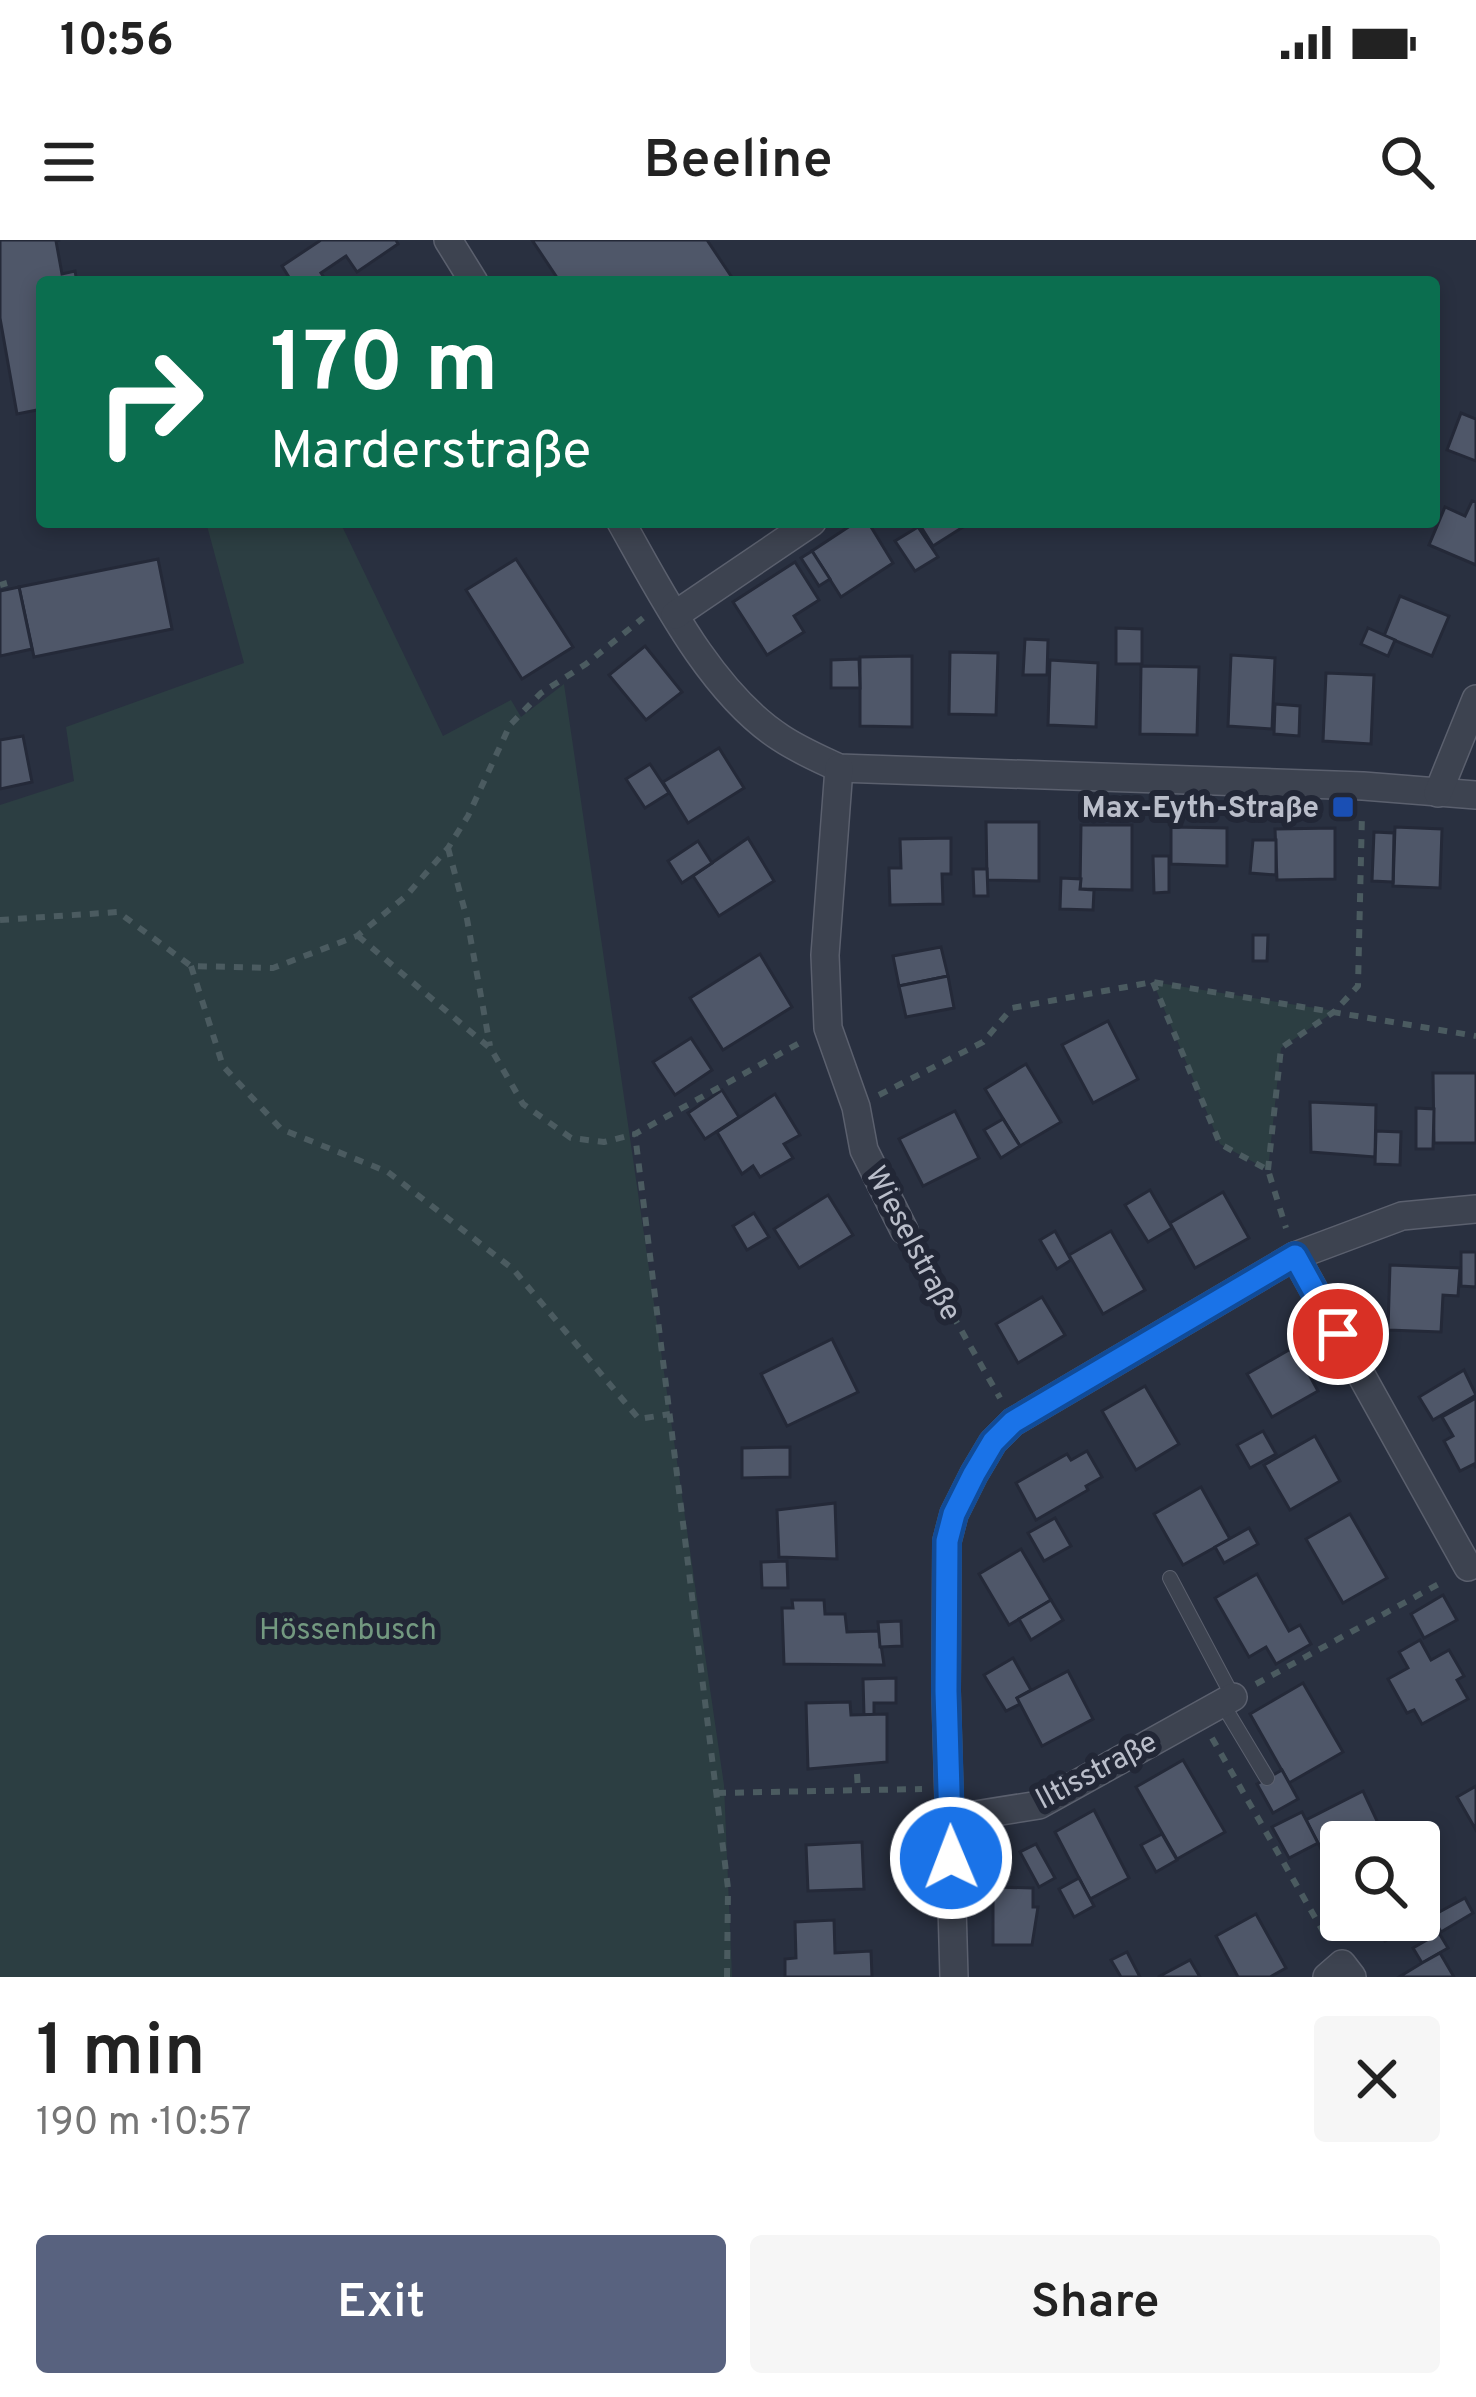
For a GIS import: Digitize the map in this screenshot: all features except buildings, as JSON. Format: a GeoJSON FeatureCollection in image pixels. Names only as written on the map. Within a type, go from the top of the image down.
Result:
{"type":"FeatureCollection","features":[{"type":"Feature","properties":{"kind":"street"},"geometry":{"type":"LineString","coordinates":[[448,240],[470,276]]}},
{"type":"Feature","properties":{"kind":"street"},"geometry":{"type":"LineString","coordinates":[[624,528],[670,608],[735,698],[779,737],[839,769],[1363,786],[1476,795]]}},
{"type":"Feature","properties":{"kind":"street"},"geometry":{"type":"LineString","coordinates":[[670,608],[802,528]]}},
{"type":"Feature","properties":{"kind":"street"},"geometry":{"type":"LineString","coordinates":[[1438,793],[1476,700]]}},
{"type":"Feature","properties":{"kind":"street","name":"Wieselstraße"},"geometry":{"type":"LineString","coordinates":[[839,769],[825,955],[828,1028],[856,1106],[864,1150],[904,1230]]}},
{"type":"Feature","properties":{"kind":"street"},"geometry":{"type":"LineString","coordinates":[[954,1977],[947,1541],[954,1514],[993,1442],[1013,1422],[1295,1256],[1402,1216],[1476,1209]]}},
{"type":"Feature","properties":{"kind":"street"},"geometry":{"type":"LineString","coordinates":[[1295,1256],[1468,1567]]}},
{"type":"Feature","properties":{"kind":"street","name":"Iltisstraße"},"geometry":{"type":"LineString","coordinates":[[950,1819],[1039,1805],[1218,1705]]}},
{"type":"Feature","properties":{"kind":"lane"},"geometry":{"type":"LineString","coordinates":[[1170,1578],[1218,1705],[1268,1778]]}},
{"type":"Feature","properties":{"kind":"path"},"geometry":{"type":"LineString","coordinates":[[191,966],[273,968],[357,936],[406,896],[448,848],[510,725],[541,693],[670,608]]}},
{"type":"Feature","properties":{"kind":"path"},"geometry":{"type":"LineString","coordinates":[[1295,1256],[1268,1170],[1281,1048],[1335,1011],[1358,986],[1363,786]]}},
{"type":"Feature","properties":{"kind":"path"},"geometry":{"type":"LineString","coordinates":[[448,848],[467,919],[491,1049],[523,1105],[571,1138],[604,1142],[635,1135],[828,1028]]}},
{"type":"Feature","properties":{"kind":"path"},"geometry":{"type":"LineString","coordinates":[[0,920],[118,911],[191,966],[223,1066],[281,1129],[388,1172],[513,1270],[640,1419],[670,1414]]}},
{"type":"Feature","properties":{"kind":"path"},"geometry":{"type":"LineString","coordinates":[[357,936],[491,1049]]}},
{"type":"Feature","properties":{"kind":"path"},"geometry":{"type":"LineString","coordinates":[[1153,982],[1220,1144],[1268,1170]]}},
{"type":"Feature","properties":{"kind":"path"},"geometry":{"type":"LineString","coordinates":[[856,1106],[983,1042],[1012,1008],[1153,982],[1476,1036]]}},
{"type":"Feature","properties":{"kind":"path"},"geometry":{"type":"LineString","coordinates":[[635,1135],[728,1888],[728,1977]]}},
{"type":"Feature","properties":{"kind":"path","name":"Wieselstraße"},"geometry":{"type":"LineString","coordinates":[[904,1230],[1013,1422]]}},
{"type":"Feature","properties":{"kind":"path"},"geometry":{"type":"LineString","coordinates":[[1340,1973],[1218,1705],[1468,1567]]}},
{"type":"Feature","properties":{"kind":"path"},"geometry":{"type":"LineString","coordinates":[[857,1774],[858,1790]]}},
{"type":"Feature","properties":{"kind":"path"},"geometry":{"type":"LineString","coordinates":[[717,1793],[949,1789]]}},
{"type":"Feature","properties":{"kind":"green space","name":"Hössenbusch"},"geometry":{"type":"Polygon","coordinates":[[[208,528],[343,528],[443,736],[511,700],[521,717],[564,684],[724,1785],[732,1977],[0,1977],[0,805],[74,781],[66,727],[244,663],[208,528]]]}},
{"type":"Feature","properties":{"kind":"green space"},"geometry":{"type":"Polygon","coordinates":[[[1153,982],[1335,1011],[1281,1048],[1268,1170],[1220,1144],[1153,982]]]}},
{"type":"Feature","properties":{"kind":"place","name":"Max-Eyth-Straße"},"geometry":{"type":"Point","coordinates":[1343,807]}},
{"type":"Feature","properties":{"kind":"route"},"geometry":{"type":"LineString","coordinates":[[951,1858],[947,1541],[954,1514],[993,1442],[1013,1422],[1295,1256],[1338,1334]]}}]}
